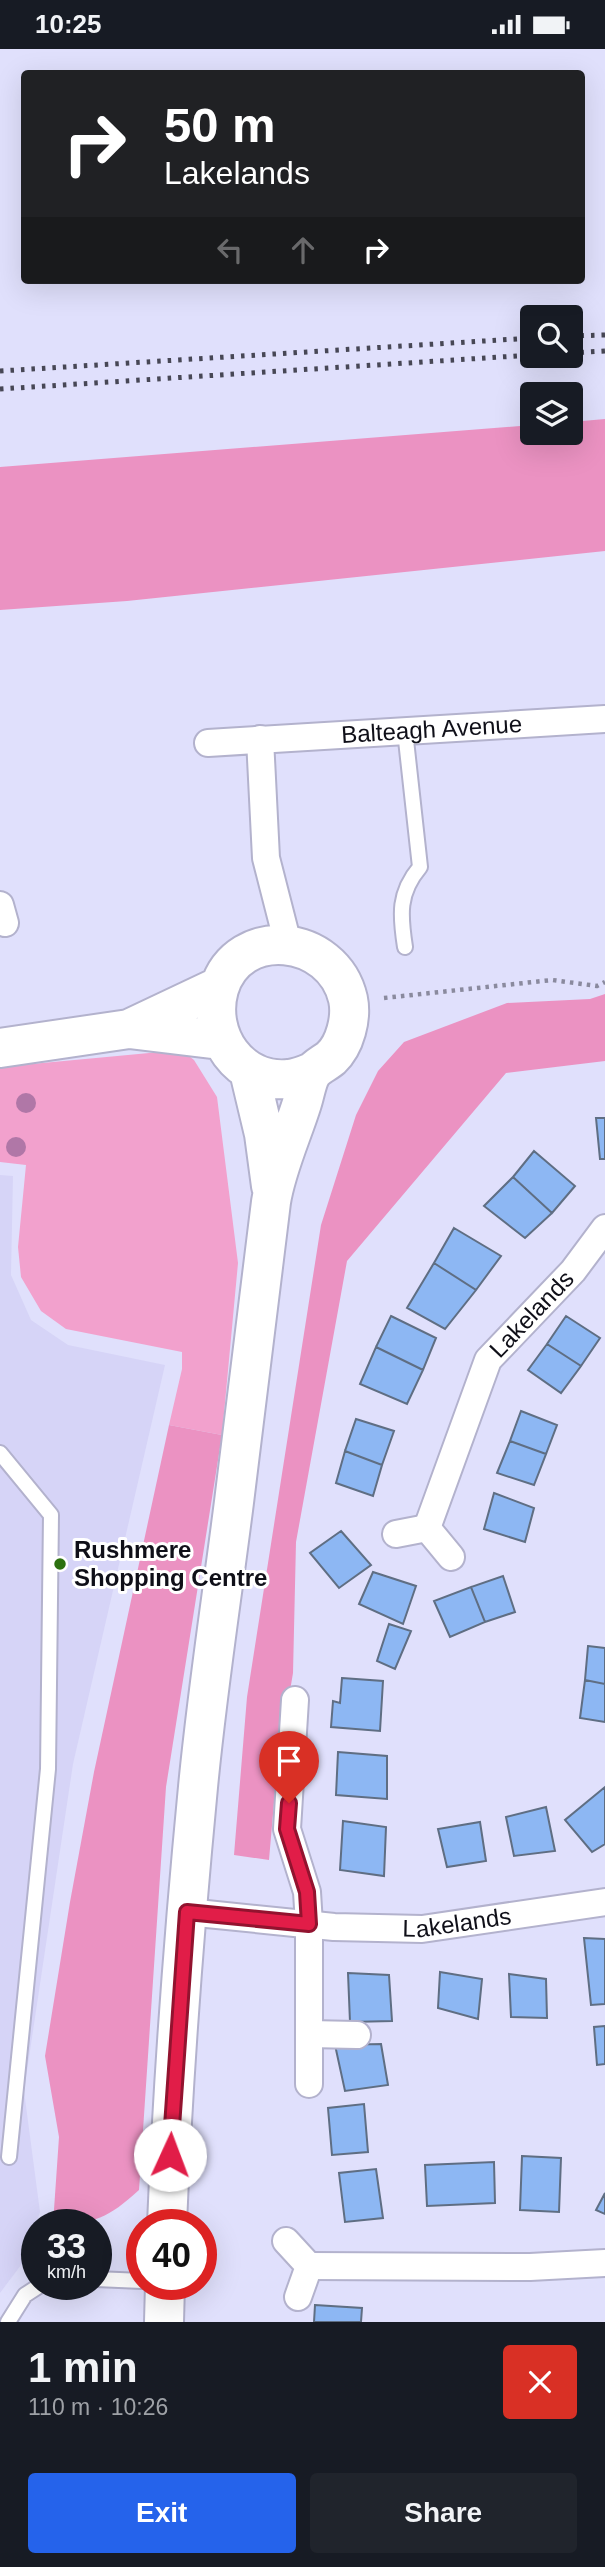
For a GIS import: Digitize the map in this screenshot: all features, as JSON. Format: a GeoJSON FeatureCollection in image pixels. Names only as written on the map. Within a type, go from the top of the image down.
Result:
{"type":"FeatureCollection","features":[{"type":"Feature","properties":{"kind":"street","name":"Balteagh Avenue"},"geometry":{"type":"LineString","coordinates":[[208,743],[605,719]]}},
{"type":"Feature","properties":{"kind":"street"},"geometry":{"type":"LineString","coordinates":[[260,739],[266,858],[288,944]]}},
{"type":"Feature","properties":{"kind":"street"},"geometry":{"type":"LineString","coordinates":[[288,944],[316,954],[338,974],[349,1002],[347,1030],[334,1055],[312,1072],[291,1079],[269,1079],[249,1071],[232,1057],[220,1040],[214,1013],[220,986],[231,968],[247,954],[267,946],[288,944]]}},
{"type":"Feature","properties":{"kind":"street"},"geometry":{"type":"LineString","coordinates":[[129,1029],[220,986]]}},
{"type":"Feature","properties":{"kind":"street"},"geometry":{"type":"LineString","coordinates":[[0,1048],[129,1029],[220,1040]]}},
{"type":"Feature","properties":{"kind":"street"},"geometry":{"type":"LineString","coordinates":[[249,1071],[264,1134],[272,1195]]}},
{"type":"Feature","properties":{"kind":"street"},"geometry":{"type":"LineString","coordinates":[[168,2209],[172,2109],[200,1770],[272,1195],[312,1072]]}},
{"type":"Feature","properties":{"kind":"street","name":"Lakelands"},"geometry":{"type":"LineString","coordinates":[[427,1528],[488,1360],[573,1271],[605,1228]]}},
{"type":"Feature","properties":{"kind":"street"},"geometry":{"type":"LineString","coordinates":[[396,1534],[427,1528],[451,1557]]}},
{"type":"Feature","properties":{"kind":"street"},"geometry":{"type":"LineString","coordinates":[[295,1700],[287,1829],[307,1892],[309,2084]]}},
{"type":"Feature","properties":{"kind":"street","name":"Lakelands"},"geometry":{"type":"LineString","coordinates":[[187,1912],[309,1924],[422,1929],[605,1902]]}},
{"type":"Feature","properties":{"kind":"street"},"geometry":{"type":"LineString","coordinates":[[309,2034],[357,2035]]}},
{"type":"Feature","properties":{"kind":"street"},"geometry":{"type":"LineString","coordinates":[[285,2241],[309,2266],[530,2267],[605,2263]]}},
{"type":"Feature","properties":{"kind":"street"},"geometry":{"type":"LineString","coordinates":[[298,2297],[309,2266]]}},
{"type":"Feature","properties":{"kind":"street"},"geometry":{"type":"LineString","coordinates":[[164,2322],[165,2300]]}},
{"type":"Feature","properties":{"kind":"lane"},"geometry":{"type":"LineString","coordinates":[[405,731],[420,867],[409,881],[400,913],[405,947]]}},
{"type":"Feature","properties":{"kind":"lane"},"geometry":{"type":"LineString","coordinates":[[0,1453],[51,1515],[48,1769],[9,2157]]}},
{"type":"Feature","properties":{"kind":"lane"},"geometry":{"type":"LineString","coordinates":[[8,2322],[22,2300]]}},
{"type":"Feature","properties":{"kind":"path"},"geometry":{"type":"LineString","coordinates":[[349,1002],[552,980],[597,986],[605,982]]}},
{"type":"Feature","properties":{"kind":"shaded area"},"geometry":{"type":"Polygon","coordinates":[[[605,419],[605,551],[127,601],[0,610],[0,467],[520,426],[520,445],[583,445],[583,421],[605,419]]]}},
{"type":"Feature","properties":{"kind":"shaded area"},"geometry":{"type":"Polygon","coordinates":[[[605,994],[605,1061],[506,1073],[347,1261],[296,1542],[293,1673],[277,1768],[269,1860],[234,1855],[247,1697],[321,1225],[356,1115],[378,1071],[404,1042],[507,1003],[590,999],[605,994]]]}},
{"type":"Feature","properties":{"kind":"shaded area"},"geometry":{"type":"Polygon","coordinates":[[[181,1050],[194,1060],[217,1097],[238,1263],[222,1435],[169,1425],[182,1369],[182,1352],[66,1329],[41,1311],[21,1277],[18,1247],[26,1165],[0,1162],[0,1067],[181,1050]]]}},
{"type":"Feature","properties":{"kind":"shaded area","name":"Rushmere Shopping Centre"},"geometry":{"type":"Polygon","coordinates":[[[0,1175],[13,1176],[11,1275],[31,1320],[68,1345],[165,1365],[73,1764],[24,2091],[40,2209],[21,2209],[21,2265],[0,2293],[0,1175]]]}},
{"type":"Feature","properties":{"kind":"shaded area"},"geometry":{"type":"Polygon","coordinates":[[[169,1425],[222,1435],[166,1787],[139,2190],[112,2211],[54,2209],[59,2137],[45,2056],[94,1772],[169,1425]]]}},
{"type":"Feature","properties":{"kind":"building"},"geometry":{"type":"Polygon","coordinates":[[[596,1118],[605,1118],[605,1159],[600,1159],[596,1118]]]}},
{"type":"Feature","properties":{"kind":"building"},"geometry":{"type":"Polygon","coordinates":[[[534,1151],[575,1186],[552,1213],[513,1177],[534,1151]]]}},
{"type":"Feature","properties":{"kind":"building"},"geometry":{"type":"Polygon","coordinates":[[[513,1177],[552,1213],[525,1238],[484,1206],[513,1177]]]}},
{"type":"Feature","properties":{"kind":"building"},"geometry":{"type":"Polygon","coordinates":[[[454,1228],[501,1256],[476,1290],[434,1263],[454,1228]]]}},
{"type":"Feature","properties":{"kind":"building"},"geometry":{"type":"Polygon","coordinates":[[[434,1263],[476,1290],[445,1329],[407,1308],[434,1263]]]}},
{"type":"Feature","properties":{"kind":"building"},"geometry":{"type":"Polygon","coordinates":[[[391,1316],[436,1338],[423,1370],[376,1347],[391,1316]]]}},
{"type":"Feature","properties":{"kind":"building"},"geometry":{"type":"Polygon","coordinates":[[[566,1316],[600,1338],[581,1366],[547,1344],[566,1316]]]}},
{"type":"Feature","properties":{"kind":"building"},"geometry":{"type":"Polygon","coordinates":[[[547,1344],[581,1366],[561,1393],[528,1370],[547,1344]]]}},
{"type":"Feature","properties":{"kind":"building"},"geometry":{"type":"Polygon","coordinates":[[[376,1347],[423,1370],[407,1404],[360,1384],[376,1347]]]}},
{"type":"Feature","properties":{"kind":"building"},"geometry":{"type":"Polygon","coordinates":[[[521,1411],[557,1425],[546,1454],[510,1441],[521,1411]]]}},
{"type":"Feature","properties":{"kind":"building"},"geometry":{"type":"Polygon","coordinates":[[[356,1419],[394,1431],[382,1465],[345,1451],[356,1419]]]}},
{"type":"Feature","properties":{"kind":"building"},"geometry":{"type":"Polygon","coordinates":[[[510,1441],[546,1454],[534,1485],[497,1473],[510,1441]]]}},
{"type":"Feature","properties":{"kind":"building"},"geometry":{"type":"Polygon","coordinates":[[[345,1451],[382,1465],[373,1496],[336,1483],[345,1451]]]}},
{"type":"Feature","properties":{"kind":"building"},"geometry":{"type":"Polygon","coordinates":[[[494,1493],[534,1508],[525,1542],[484,1529],[494,1493]]]}},
{"type":"Feature","properties":{"kind":"building"},"geometry":{"type":"Polygon","coordinates":[[[341,1531],[371,1565],[339,1588],[310,1553],[341,1531]]]}},
{"type":"Feature","properties":{"kind":"building"},"geometry":{"type":"Polygon","coordinates":[[[373,1572],[416,1586],[403,1624],[359,1604],[373,1572]]]}},
{"type":"Feature","properties":{"kind":"building"},"geometry":{"type":"Polygon","coordinates":[[[503,1576],[515,1612],[485,1622],[471,1587],[503,1576]]]}},
{"type":"Feature","properties":{"kind":"building"},"geometry":{"type":"Polygon","coordinates":[[[471,1587],[485,1622],[450,1637],[434,1601],[471,1587]]]}},
{"type":"Feature","properties":{"kind":"building"},"geometry":{"type":"Polygon","coordinates":[[[389,1624],[411,1631],[395,1669],[377,1661],[389,1624]]]}},
{"type":"Feature","properties":{"kind":"building"},"geometry":{"type":"Polygon","coordinates":[[[588,1646],[605,1648],[605,1684],[585,1680],[588,1646]]]}},
{"type":"Feature","properties":{"kind":"building"},"geometry":{"type":"Polygon","coordinates":[[[342,1678],[383,1681],[380,1731],[331,1727],[333,1701],[340,1703],[342,1678]]]}},
{"type":"Feature","properties":{"kind":"building"},"geometry":{"type":"Polygon","coordinates":[[[585,1680],[605,1684],[605,1722],[580,1718],[585,1680]]]}},
{"type":"Feature","properties":{"kind":"building"},"geometry":{"type":"Polygon","coordinates":[[[338,1752],[387,1756],[387,1799],[336,1795],[338,1752]]]}},
{"type":"Feature","properties":{"kind":"building"},"geometry":{"type":"Polygon","coordinates":[[[605,1787],[605,1844],[592,1852],[565,1820],[605,1787]]]}},
{"type":"Feature","properties":{"kind":"building"},"geometry":{"type":"Polygon","coordinates":[[[546,1807],[555,1851],[514,1856],[506,1817],[546,1807]]]}},
{"type":"Feature","properties":{"kind":"building"},"geometry":{"type":"Polygon","coordinates":[[[343,1821],[386,1827],[384,1876],[340,1870],[343,1821]]]}},
{"type":"Feature","properties":{"kind":"building"},"geometry":{"type":"Polygon","coordinates":[[[480,1822],[486,1861],[447,1867],[438,1829],[480,1822]]]}},
{"type":"Feature","properties":{"kind":"building"},"geometry":{"type":"Polygon","coordinates":[[[584,1938],[605,1939],[605,2004],[591,2005],[584,1938]]]}},
{"type":"Feature","properties":{"kind":"building"},"geometry":{"type":"Polygon","coordinates":[[[440,1972],[482,1979],[478,2019],[438,2008],[440,1972]]]}},
{"type":"Feature","properties":{"kind":"building"},"geometry":{"type":"Polygon","coordinates":[[[348,1973],[389,1975],[392,2021],[350,2022],[348,1973]]]}},
{"type":"Feature","properties":{"kind":"building"},"geometry":{"type":"Polygon","coordinates":[[[509,1974],[546,1979],[547,2018],[511,2017],[509,1974]]]}},
{"type":"Feature","properties":{"kind":"building"},"geometry":{"type":"Polygon","coordinates":[[[605,2026],[605,2064],[597,2065],[594,2027],[605,2026]]]}},
{"type":"Feature","properties":{"kind":"building"},"geometry":{"type":"Polygon","coordinates":[[[381,2044],[388,2085],[345,2091],[335,2045],[381,2044]]]}},
{"type":"Feature","properties":{"kind":"building"},"geometry":{"type":"Polygon","coordinates":[[[364,2104],[368,2152],[332,2155],[328,2108],[364,2104]]]}},
{"type":"Feature","properties":{"kind":"building"},"geometry":{"type":"Polygon","coordinates":[[[522,2156],[561,2158],[559,2212],[520,2210],[522,2156]]]}},
{"type":"Feature","properties":{"kind":"building"},"geometry":{"type":"Polygon","coordinates":[[[494,2162],[495,2203],[427,2206],[425,2165],[494,2162]]]}},
{"type":"Feature","properties":{"kind":"building"},"geometry":{"type":"Polygon","coordinates":[[[376,2169],[383,2218],[345,2222],[339,2173],[376,2169]]]}},
{"type":"Feature","properties":{"kind":"building"},"geometry":{"type":"Polygon","coordinates":[[[605,2193],[605,2214],[596,2210],[605,2193]]]}},
{"type":"Feature","properties":{"kind":"building"},"geometry":{"type":"Polygon","coordinates":[[[315,2305],[362,2308],[361,2322],[314,2322],[315,2305]]]}},
{"type":"Feature","properties":{"kind":"railway"},"geometry":{"type":"LineString","coordinates":[[583,336],[605,335]]}},
{"type":"Feature","properties":{"kind":"railway"},"geometry":{"type":"LineString","coordinates":[[0,371],[520,339]]}},
{"type":"Feature","properties":{"kind":"railway"},"geometry":{"type":"LineString","coordinates":[[583,352],[605,351]]}},
{"type":"Feature","properties":{"kind":"railway"},"geometry":{"type":"LineString","coordinates":[[0,389],[520,356]]}},
{"type":"Feature","properties":{"kind":"place","name":"Rushmere Shopping Centre"},"geometry":{"type":"Point","coordinates":[60,1564]}},
{"type":"Feature","properties":{"kind":"route"},"geometry":{"type":"LineString","coordinates":[[170,2155],[187,1912],[309,1924],[307,1892],[287,1829],[289,1803]]}}]}
